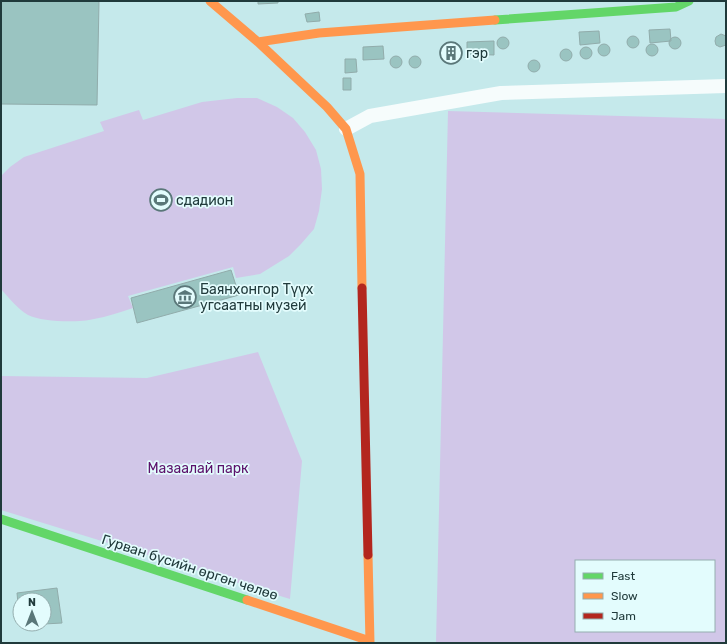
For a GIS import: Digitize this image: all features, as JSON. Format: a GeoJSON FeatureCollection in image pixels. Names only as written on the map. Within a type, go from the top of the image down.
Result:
{"type":"FeatureCollection","features":[{"type":"Feature","properties":{"kind":"street"},"geometry":{"type":"LineString","coordinates":[[210,1],[258,42],[327,107],[346,129],[360,174],[370,642]]}},
{"type":"Feature","properties":{"kind":"street"},"geometry":{"type":"LineString","coordinates":[[258,42],[319,33],[676,6],[689,1]]}},
{"type":"Feature","properties":{"kind":"street"},"geometry":{"type":"LineString","coordinates":[[346,129],[370,116],[501,92],[726,86]]}},
{"type":"Feature","properties":{"kind":"street","name":"Гурван бүсийн өргөн чөлөө"},"geometry":{"type":"LineString","coordinates":[[1,520],[370,642]]}},
{"type":"Feature","properties":{"kind":"green space","name":"сдадион"},"geometry":{"type":"Polygon","coordinates":[[[237,98],[257,98],[277,107],[293,118],[305,132],[316,150],[321,169],[322,189],[319,211],[314,229],[289,256],[260,274],[236,278],[233,267],[128,296],[133,308],[104,317],[79,321],[42,319],[28,315],[21,310],[1,289],[1,176],[10,167],[24,157],[104,131],[100,122],[139,110],[143,120],[202,102],[237,98]]]}},
{"type":"Feature","properties":{"kind":"green space"},"geometry":{"type":"Polygon","coordinates":[[[448,111],[726,119],[726,643],[436,643],[448,111]]]}},
{"type":"Feature","properties":{"kind":"green space","name":"Мазаалай парк"},"geometry":{"type":"Polygon","coordinates":[[[258,352],[302,461],[290,599],[1,510],[1,376],[147,378],[258,352]]]}},
{"type":"Feature","properties":{"kind":"building"},"geometry":{"type":"Polygon","coordinates":[[[1,1],[99,1],[97,105],[1,104],[1,1]]]}},
{"type":"Feature","properties":{"kind":"building"},"geometry":{"type":"Polygon","coordinates":[[[258,1],[278,1],[278,3],[258,4],[258,1]]]}},
{"type":"Feature","properties":{"kind":"building"},"geometry":{"type":"Polygon","coordinates":[[[319,12],[320,21],[307,22],[305,14],[319,12]]]}},
{"type":"Feature","properties":{"kind":"building"},"geometry":{"type":"Polygon","coordinates":[[[670,29],[671,41],[650,43],[649,30],[670,29]]]}},
{"type":"Feature","properties":{"kind":"building"},"geometry":{"type":"Polygon","coordinates":[[[599,31],[600,43],[580,45],[579,32],[599,31]]]}},
{"type":"Feature","properties":{"kind":"building"},"geometry":{"type":"Polygon","coordinates":[[[721,34],[726,36],[726,45],[720,47],[716,45],[715,41],[716,37],[721,34]]]}},
{"type":"Feature","properties":{"kind":"building"},"geometry":{"type":"Polygon","coordinates":[[[635,36],[638,37],[638,47],[631,48],[628,47],[627,40],[628,37],[635,36]]]}},
{"type":"Feature","properties":{"kind":"building","name":"гэр"},"geometry":{"type":"Polygon","coordinates":[[[505,37],[508,38],[508,48],[501,49],[498,48],[497,41],[498,38],[505,37]]]}},
{"type":"Feature","properties":{"kind":"building"},"geometry":{"type":"Polygon","coordinates":[[[677,37],[680,38],[680,48],[673,49],[670,48],[669,41],[670,38],[677,37]]]}},
{"type":"Feature","properties":{"kind":"building"},"geometry":{"type":"Polygon","coordinates":[[[494,41],[494,55],[467,54],[467,42],[494,41]]]}},
{"type":"Feature","properties":{"kind":"building"},"geometry":{"type":"Polygon","coordinates":[[[606,44],[609,45],[609,55],[602,56],[599,55],[598,48],[599,45],[606,44]]]}},
{"type":"Feature","properties":{"kind":"building"},"geometry":{"type":"Polygon","coordinates":[[[654,44],[657,45],[657,55],[650,56],[647,55],[646,48],[647,45],[654,44]]]}},
{"type":"Feature","properties":{"kind":"building"},"geometry":{"type":"Polygon","coordinates":[[[383,46],[384,59],[363,60],[363,47],[383,46]]]}},
{"type":"Feature","properties":{"kind":"building","name":"гэр"},"geometry":{"type":"Polygon","coordinates":[[[453,47],[456,48],[456,58],[449,59],[446,58],[445,51],[446,48],[453,47]]]}},
{"type":"Feature","properties":{"kind":"building"},"geometry":{"type":"Polygon","coordinates":[[[588,47],[591,48],[591,58],[584,59],[581,58],[580,51],[581,48],[588,47]]]}},
{"type":"Feature","properties":{"kind":"building"},"geometry":{"type":"Polygon","coordinates":[[[568,49],[571,50],[571,60],[564,61],[561,60],[560,53],[561,50],[568,49]]]}},
{"type":"Feature","properties":{"kind":"building"},"geometry":{"type":"Polygon","coordinates":[[[398,56],[401,57],[401,67],[394,68],[391,67],[390,60],[391,57],[398,56]]]}},
{"type":"Feature","properties":{"kind":"building"},"geometry":{"type":"Polygon","coordinates":[[[417,56],[420,57],[420,67],[413,68],[410,67],[409,60],[410,57],[417,56]]]}},
{"type":"Feature","properties":{"kind":"building"},"geometry":{"type":"Polygon","coordinates":[[[345,59],[356,59],[357,72],[345,73],[345,59]]]}},
{"type":"Feature","properties":{"kind":"building","name":"гэр"},"geometry":{"type":"Polygon","coordinates":[[[536,60],[539,61],[539,71],[532,72],[529,71],[528,64],[529,61],[536,60]]]}},
{"type":"Feature","properties":{"kind":"building"},"geometry":{"type":"Polygon","coordinates":[[[343,78],[351,78],[351,90],[343,90],[343,78]]]}},
{"type":"Feature","properties":{"kind":"building","name":"Баянхонгор Түүх угсаатны музей"},"geometry":{"type":"Polygon","coordinates":[[[231,270],[239,295],[137,323],[131,298],[231,270]]]}},
{"type":"Feature","properties":{"kind":"building"},"geometry":{"type":"Polygon","coordinates":[[[57,588],[62,623],[52,624],[52,592],[25,592],[57,588]]]}},
{"type":"Feature","properties":{"kind":"traffic: fast"},"geometry":{"type":"LineString","coordinates":[[495,20],[676,7],[689,1]]}},
{"type":"Feature","properties":{"kind":"traffic: fast"},"geometry":{"type":"LineString","coordinates":[[1,519],[247,600]]}},
{"type":"Feature","properties":{"kind":"traffic: slow"},"geometry":{"type":"LineString","coordinates":[[210,1],[258,42],[327,107],[346,129],[360,174],[362,288]]}},
{"type":"Feature","properties":{"kind":"traffic: slow"},"geometry":{"type":"LineString","coordinates":[[258,42],[319,33],[495,20]]}},
{"type":"Feature","properties":{"kind":"traffic: slow"},"geometry":{"type":"LineString","coordinates":[[368,555],[370,643]]}},
{"type":"Feature","properties":{"kind":"traffic: slow"},"geometry":{"type":"LineString","coordinates":[[247,600],[370,641]]}},
{"type":"Feature","properties":{"kind":"traffic: jam"},"geometry":{"type":"LineString","coordinates":[[362,288],[368,555]]}},
{"type":"Feature","properties":{"kind":"place","name":"гэр"},"geometry":{"type":"Point","coordinates":[451,53]}},
{"type":"Feature","properties":{"kind":"place","name":"сдадион"},"geometry":{"type":"Point","coordinates":[161,200]}},
{"type":"Feature","properties":{"kind":"place","name":"Баянхонгор Түүх угсаатны музей"},"geometry":{"type":"Point","coordinates":[185,297]}}]}
